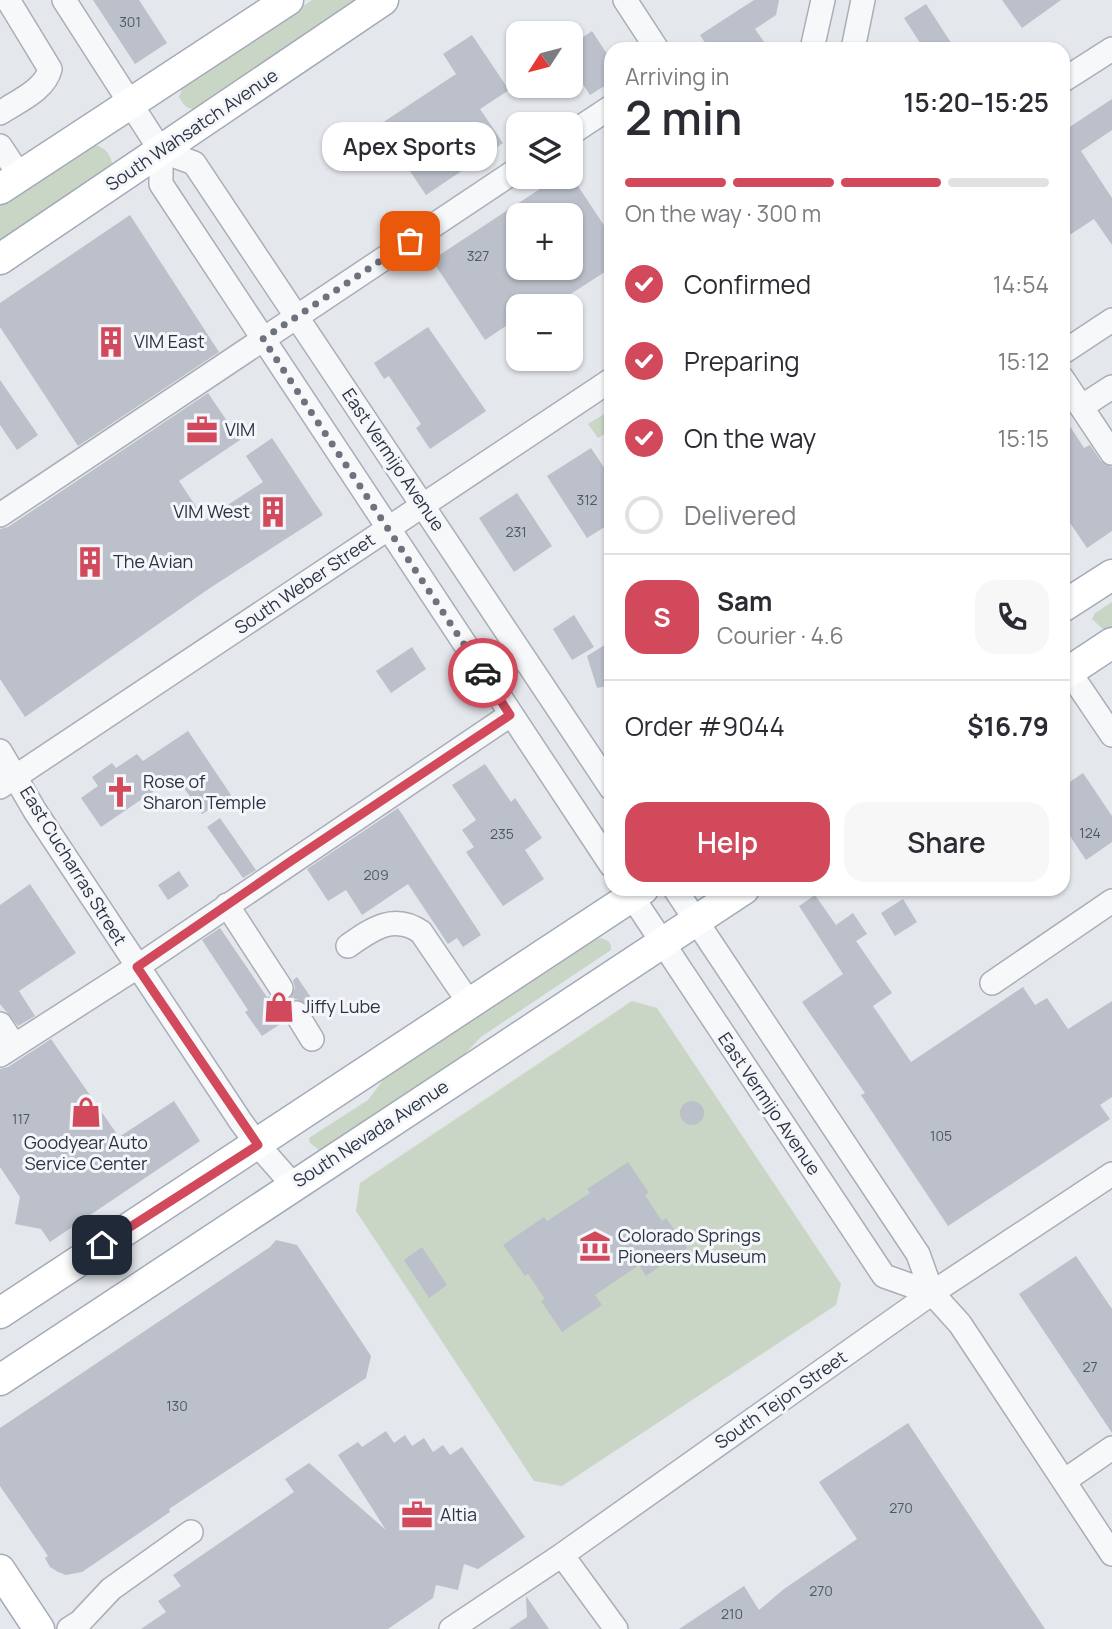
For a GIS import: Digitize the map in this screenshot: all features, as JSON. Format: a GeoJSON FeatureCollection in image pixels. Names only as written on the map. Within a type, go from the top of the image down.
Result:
{"type":"FeatureCollection","features":[{"type":"Feature","properties":{"kind":"main road"},"geometry":{"type":"LineString","coordinates":[[10,182],[288,0]]}},
{"type":"Feature","properties":{"kind":"main road","name":"South Wahsatch Avenue"},"geometry":{"type":"LineString","coordinates":[[0,259],[383,0]]}},
{"type":"Feature","properties":{"kind":"main road"},"geometry":{"type":"LineString","coordinates":[[1070,602],[1112,575]]}},
{"type":"Feature","properties":{"kind":"main road"},"geometry":{"type":"LineString","coordinates":[[1070,666],[1112,643]]}},
{"type":"Feature","properties":{"kind":"main road"},"geometry":{"type":"LineString","coordinates":[[0,1313],[470,1004],[627,896]]}},
{"type":"Feature","properties":{"kind":"main road","name":"South Nevada Avenue"},"geometry":{"type":"LineString","coordinates":[[0,1380],[734,896]]}},
{"type":"Feature","properties":{"kind":"main road"},"geometry":{"type":"LineString","coordinates":[[0,1570],[31,1626]]}},
{"type":"Feature","properties":{"kind":"street"},"geometry":{"type":"LineString","coordinates":[[0,113],[41,86],[48,78],[50,69],[47,60],[8,0]]}},
{"type":"Feature","properties":{"kind":"street"},"geometry":{"type":"LineString","coordinates":[[64,0],[161,151],[161,184],[604,855]]}},
{"type":"Feature","properties":{"kind":"street"},"geometry":{"type":"LineString","coordinates":[[625,0],[652,42]]}},
{"type":"Feature","properties":{"kind":"street"},"geometry":{"type":"LineString","coordinates":[[814,42],[823,0]]}},
{"type":"Feature","properties":{"kind":"street"},"geometry":{"type":"LineString","coordinates":[[854,42],[863,0]]}},
{"type":"Feature","properties":{"kind":"street"},"geometry":{"type":"LineString","coordinates":[[1070,76],[1112,48]]}},
{"type":"Feature","properties":{"kind":"street"},"geometry":{"type":"LineString","coordinates":[[583,125],[604,112]]}},
{"type":"Feature","properties":{"kind":"street"},"geometry":{"type":"LineString","coordinates":[[0,146],[10,182]]}},
{"type":"Feature","properties":{"kind":"street","name":"East Vermijo Avenue"},"geometry":{"type":"LineString","coordinates":[[161,151],[194,163],[604,769]]}},
{"type":"Feature","properties":{"kind":"street"},"geometry":{"type":"LineString","coordinates":[[0,515],[506,177]]}},
{"type":"Feature","properties":{"kind":"street"},"geometry":{"type":"LineString","coordinates":[[1070,348],[1112,320]]}},
{"type":"Feature","properties":{"kind":"street","name":"South Weber Street"},"geometry":{"type":"LineString","coordinates":[[8,781],[604,385]]}},
{"type":"Feature","properties":{"kind":"street"},"geometry":{"type":"LineString","coordinates":[[1081,407],[1112,387]]}},
{"type":"Feature","properties":{"kind":"street"},"geometry":{"type":"LineString","coordinates":[[1070,390],[1112,453]]}},
{"type":"Feature","properties":{"kind":"street"},"geometry":{"type":"LineString","coordinates":[[1070,676],[1112,736]]}},
{"type":"Feature","properties":{"kind":"street"},"geometry":{"type":"LineString","coordinates":[[0,1024],[7,1050],[137,967],[510,715]]}},
{"type":"Feature","properties":{"kind":"street","name":"East Cucharras Street"},"geometry":{"type":"LineString","coordinates":[[0,751],[8,781],[35,811],[258,1145],[293,1185]]}},
{"type":"Feature","properties":{"kind":"street","name":"East Vermijo Avenue"},"geometry":{"type":"LineString","coordinates":[[637,896],[663,943],[884,1276],[932,1293]]}},
{"type":"Feature","properties":{"kind":"street","name":"East Vermijo Avenue"},"geometry":{"type":"LineString","coordinates":[[679,896],[918,1254],[932,1293],[960,1324],[1112,1554]]}},
{"type":"Feature","properties":{"kind":"street"},"geometry":{"type":"LineString","coordinates":[[992,983],[1112,901]]}},
{"type":"Feature","properties":{"kind":"street"},"geometry":{"type":"LineString","coordinates":[[228,905],[281,988]]}},
{"type":"Feature","properties":{"kind":"street"},"geometry":{"type":"LineString","coordinates":[[348,946],[379,926],[401,922],[413,926],[421,932],[470,1004]]}},
{"type":"Feature","properties":{"kind":"street"},"geometry":{"type":"LineString","coordinates":[[296,1013],[312,1039]]}},
{"type":"Feature","properties":{"kind":"street","name":"South Tejon Street"},"geometry":{"type":"LineString","coordinates":[[451,1629],[562,1555],[932,1293],[1112,1174]]}},
{"type":"Feature","properties":{"kind":"street"},"geometry":{"type":"LineString","coordinates":[[1064,1480],[1112,1448]]}},
{"type":"Feature","properties":{"kind":"street"},"geometry":{"type":"LineString","coordinates":[[69,1629],[80,1622],[111,1589],[191,1532]]}},
{"type":"Feature","properties":{"kind":"street"},"geometry":{"type":"LineString","coordinates":[[562,1555],[616,1629]]}},
{"type":"Feature","properties":{"kind":"green space"},"geometry":{"type":"Polygon","coordinates":[[[312,0],[367,0],[202,110],[191,109],[183,104],[179,97],[183,86],[312,0]]]}},
{"type":"Feature","properties":{"kind":"green space"},"geometry":{"type":"Polygon","coordinates":[[[92,144],[106,151],[113,166],[0,247],[0,202],[92,144]]]}},
{"type":"Feature","properties":{"kind":"green space"},"geometry":{"type":"Polygon","coordinates":[[[604,414],[604,434],[598,438],[588,424],[604,414]]]}},
{"type":"Feature","properties":{"kind":"green space"},"geometry":{"type":"Polygon","coordinates":[[[1112,602],[1112,631],[1104,630],[1092,619],[1095,613],[1112,602]]]}},
{"type":"Feature","properties":{"kind":"green space"},"geometry":{"type":"Polygon","coordinates":[[[593,939],[608,941],[611,950],[481,1037],[456,1063],[325,1150],[319,1150],[310,1143],[309,1138],[368,1100],[387,1075],[593,939]]]}},
{"type":"Feature","properties":{"kind":"green space"},"geometry":{"type":"Polygon","coordinates":[[[632,1001],[657,1008],[841,1284],[836,1305],[562,1486],[534,1481],[356,1211],[360,1183],[632,1001]]]}},
{"type":"Feature","properties":{"kind":"building"},"geometry":{"type":"Polygon","coordinates":[[[93,0],[139,0],[167,43],[135,64],[93,0]]]}},
{"type":"Feature","properties":{"kind":"building"},"geometry":{"type":"Polygon","coordinates":[[[754,0],[779,0],[776,15],[755,29],[764,42],[704,42],[700,35],[754,0]]]}},
{"type":"Feature","properties":{"kind":"building"},"geometry":{"type":"Polygon","coordinates":[[[1002,0],[1061,0],[1022,28],[1002,0]]]}},
{"type":"Feature","properties":{"kind":"building"},"geometry":{"type":"Polygon","coordinates":[[[926,4],[950,42],[919,42],[904,18],[926,4]]]}},
{"type":"Feature","properties":{"kind":"building"},"geometry":{"type":"Polygon","coordinates":[[[592,31],[604,49],[604,86],[590,95],[583,84],[583,37],[592,31]]]}},
{"type":"Feature","properties":{"kind":"building"},"geometry":{"type":"Polygon","coordinates":[[[472,35],[506,86],[506,92],[480,109],[503,143],[426,195],[379,125],[456,74],[443,54],[472,35]]]}},
{"type":"Feature","properties":{"kind":"building"},"geometry":{"type":"Polygon","coordinates":[[[1112,99],[1112,130],[1081,151],[1112,198],[1112,245],[1094,219],[1070,235],[1070,127],[1112,99]]]}},
{"type":"Feature","properties":{"kind":"building"},"geometry":{"type":"Polygon","coordinates":[[[540,189],[580,189],[604,225],[604,273],[571,294],[506,294],[506,326],[485,340],[432,260],[506,211],[506,280],[583,280],[583,203],[519,203],[540,189]]]}},
{"type":"Feature","properties":{"kind":"building","name":"VIM East"},"geometry":{"type":"Polygon","coordinates":[[[130,215],[219,352],[78,446],[0,327],[0,303],[130,215]]]}},
{"type":"Feature","properties":{"kind":"building"},"geometry":{"type":"Polygon","coordinates":[[[428,327],[486,411],[430,449],[416,428],[421,424],[389,376],[384,379],[374,363],[428,327]]]}},
{"type":"Feature","properties":{"kind":"building"},"geometry":{"type":"Polygon","coordinates":[[[0,380],[38,435],[17,450],[0,425],[0,380]]]}},
{"type":"Feature","properties":{"kind":"building","name":"The Avian"},"geometry":{"type":"Polygon","coordinates":[[[208,393],[240,440],[179,481],[205,520],[263,482],[246,456],[272,438],[323,515],[210,588],[25,717],[0,679],[0,529],[8,527],[208,393]]]}},
{"type":"Feature","properties":{"kind":"building"},"geometry":{"type":"Polygon","coordinates":[[[1070,426],[1084,448],[1090,445],[1101,461],[1112,467],[1112,531],[1087,548],[1070,523],[1070,426]]]}},
{"type":"Feature","properties":{"kind":"building"},"geometry":{"type":"Polygon","coordinates":[[[591,448],[604,468],[604,527],[587,538],[547,476],[591,448]]]}},
{"type":"Feature","properties":{"kind":"building"},"geometry":{"type":"Polygon","coordinates":[[[517,493],[552,546],[514,572],[479,518],[517,493]]]}},
{"type":"Feature","properties":{"kind":"building"},"geometry":{"type":"Polygon","coordinates":[[[574,615],[594,647],[572,660],[553,629],[574,615]]]}},
{"type":"Feature","properties":{"kind":"building"},"geometry":{"type":"Polygon","coordinates":[[[604,645],[604,686],[597,688],[587,656],[604,645]]]}},
{"type":"Feature","properties":{"kind":"building"},"geometry":{"type":"Polygon","coordinates":[[[412,647],[426,669],[391,693],[376,671],[412,647]]]}},
{"type":"Feature","properties":{"kind":"building"},"geometry":{"type":"Polygon","coordinates":[[[188,731],[231,795],[202,814],[176,776],[101,827],[81,798],[98,786],[92,777],[112,763],[116,768],[137,754],[143,761],[188,731]]]}},
{"type":"Feature","properties":{"kind":"building"},"geometry":{"type":"Polygon","coordinates":[[[485,764],[511,802],[515,798],[542,838],[525,850],[544,879],[503,906],[466,852],[474,847],[462,830],[476,820],[452,785],[485,764]]]}},
{"type":"Feature","properties":{"kind":"building"},"geometry":{"type":"Polygon","coordinates":[[[1083,773],[1112,816],[1112,842],[1086,860],[1070,836],[1070,782],[1083,773]]]}},
{"type":"Feature","properties":{"kind":"building"},"geometry":{"type":"Polygon","coordinates":[[[398,808],[481,935],[463,947],[457,938],[448,944],[408,884],[362,915],[346,890],[328,901],[307,869],[398,808]]]}},
{"type":"Feature","properties":{"kind":"building"},"geometry":{"type":"Polygon","coordinates":[[[220,818],[256,870],[243,878],[207,827],[220,818]]]}},
{"type":"Feature","properties":{"kind":"building"},"geometry":{"type":"Polygon","coordinates":[[[179,871],[189,886],[168,900],[158,885],[179,871]]]}},
{"type":"Feature","properties":{"kind":"building"},"geometry":{"type":"Polygon","coordinates":[[[30,884],[76,953],[19,991],[35,1016],[18,1026],[0,1004],[0,905],[30,884]]]}},
{"type":"Feature","properties":{"kind":"building"},"geometry":{"type":"Polygon","coordinates":[[[816,896],[836,925],[853,913],[867,934],[856,941],[892,993],[873,1006],[911,1062],[1023,987],[1035,1005],[1047,998],[1068,1029],[1112,1001],[1112,1097],[1100,1105],[1110,1119],[948,1226],[861,1095],[865,1093],[802,1002],[843,974],[799,906],[816,896]]]}},
{"type":"Feature","properties":{"kind":"building"},"geometry":{"type":"Polygon","coordinates":[[[903,899],[917,922],[895,936],[881,913],[903,899]]]}},
{"type":"Feature","properties":{"kind":"building"},"geometry":{"type":"Polygon","coordinates":[[[220,928],[267,997],[281,1002],[289,999],[295,988],[293,980],[297,977],[314,1002],[308,1006],[296,999],[288,1002],[282,1013],[285,1021],[262,1036],[202,940],[220,928]]]}},
{"type":"Feature","properties":{"kind":"building"},"geometry":{"type":"Polygon","coordinates":[[[51,1039],[119,1137],[174,1101],[200,1141],[50,1242],[41,1229],[15,1224],[20,1197],[0,1167],[0,1069],[8,1067],[51,1039]]]}},
{"type":"Feature","properties":{"kind":"building"},"geometry":{"type":"Polygon","coordinates":[[[687,1101],[697,1101],[704,1108],[704,1118],[697,1125],[687,1125],[680,1118],[680,1108],[687,1101]]]}},
{"type":"Feature","properties":{"kind":"building","name":"Colorado Springs Pioneers Museum"},"geometry":{"type":"Polygon","coordinates":[[[628,1162],[649,1193],[645,1195],[662,1221],[666,1218],[687,1248],[646,1276],[639,1265],[595,1295],[602,1305],[562,1332],[541,1301],[545,1299],[503,1245],[544,1217],[547,1221],[590,1193],[587,1189],[628,1162]]]}},
{"type":"Feature","properties":{"kind":"building"},"geometry":{"type":"Polygon","coordinates":[[[276,1240],[297,1245],[371,1356],[366,1378],[169,1509],[170,1512],[82,1572],[66,1575],[50,1567],[45,1558],[48,1556],[0,1486],[0,1428],[270,1247],[276,1240]]]}},
{"type":"Feature","properties":{"kind":"building"},"geometry":{"type":"Polygon","coordinates":[[[422,1247],[447,1285],[429,1298],[404,1260],[422,1247]]]}},
{"type":"Feature","properties":{"kind":"building"},"geometry":{"type":"Polygon","coordinates":[[[1076,1256],[1112,1309],[1112,1433],[1019,1294],[1076,1256]]]}},
{"type":"Feature","properties":{"kind":"building"},"geometry":{"type":"Polygon","coordinates":[[[908,1423],[1045,1629],[679,1629],[744,1586],[759,1610],[784,1589],[857,1539],[819,1482],[908,1423]]]}},
{"type":"Feature","properties":{"kind":"building"},"geometry":{"type":"Polygon","coordinates":[[[386,1431],[394,1443],[405,1435],[412,1446],[424,1438],[433,1452],[443,1445],[450,1455],[462,1447],[525,1537],[478,1569],[464,1564],[458,1590],[436,1585],[433,1598],[388,1629],[141,1629],[166,1612],[158,1601],[181,1586],[173,1575],[294,1492],[285,1479],[309,1463],[386,1530],[338,1455],[358,1442],[362,1447],[386,1431]]]}},
{"type":"Feature","properties":{"kind":"building"},"geometry":{"type":"Polygon","coordinates":[[[526,1596],[549,1629],[509,1629],[527,1617],[526,1596]]]}},
{"type":"Feature","properties":{"kind":"way so far"},"geometry":{"type":"LineString","coordinates":[[410,241],[263,339],[483,673]]}},
{"type":"Feature","properties":{"kind":"place","name":"Apex Sports"},"geometry":{"type":"Point","coordinates":[410,241]}},
{"type":"Feature","properties":{"kind":"place","name":"VIM East"},"geometry":{"type":"Point","coordinates":[111,342]}},
{"type":"Feature","properties":{"kind":"place","name":"VIM"},"geometry":{"type":"Point","coordinates":[202,430]}},
{"type":"Feature","properties":{"kind":"place","name":"VIM West"},"geometry":{"type":"Point","coordinates":[273,512]}},
{"type":"Feature","properties":{"kind":"place","name":"The Avian"},"geometry":{"type":"Point","coordinates":[90,562]}},
{"type":"Feature","properties":{"kind":"place","name":"Rose of Sharon Temple"},"geometry":{"type":"Point","coordinates":[120,792]}},
{"type":"Feature","properties":{"kind":"place","name":"Jiffy Lube"},"geometry":{"type":"Point","coordinates":[279,1007]}},
{"type":"Feature","properties":{"kind":"place","name":"Goodyear Auto Service Center"},"geometry":{"type":"Point","coordinates":[86,1112]}},
{"type":"Feature","properties":{"kind":"place","name":"Colorado Springs Pioneers Museum"},"geometry":{"type":"Point","coordinates":[595,1246]}},
{"type":"Feature","properties":{"kind":"place","name":"Altia"},"geometry":{"type":"Point","coordinates":[417,1515]}},
{"type":"Feature","properties":{"kind":"route"},"geometry":{"type":"LineString","coordinates":[[102,1245],[258,1145],[137,967],[510,715],[483,673]]}}]}
